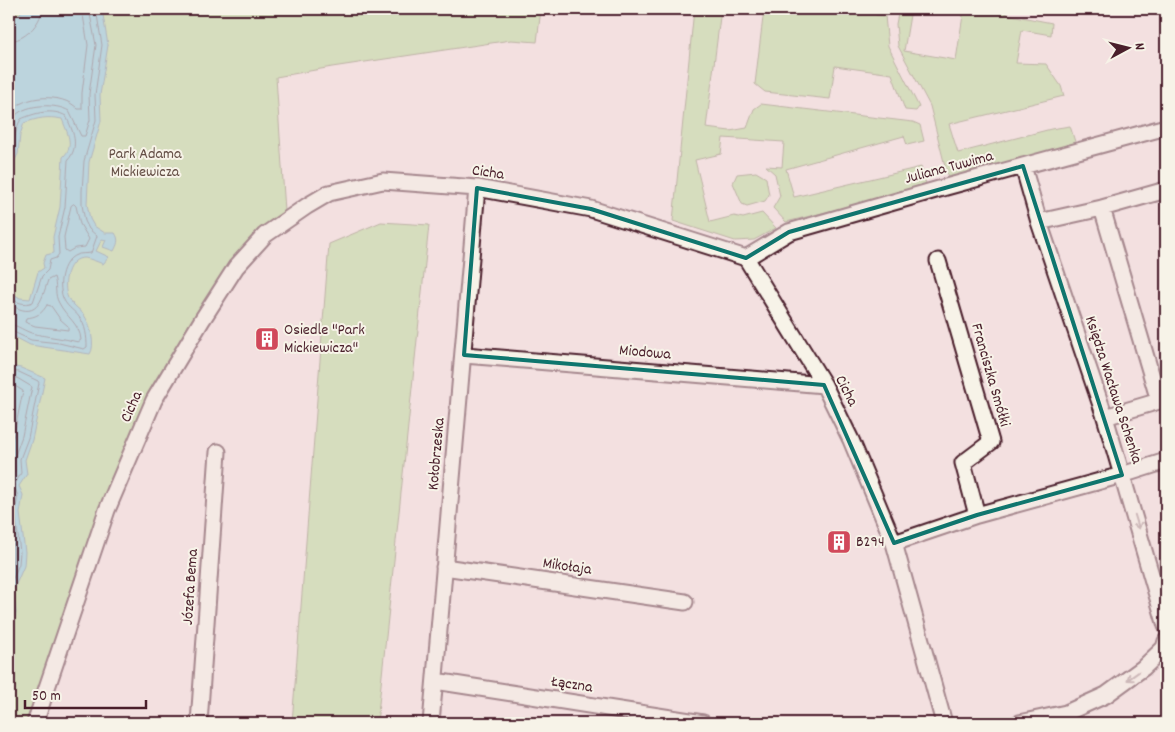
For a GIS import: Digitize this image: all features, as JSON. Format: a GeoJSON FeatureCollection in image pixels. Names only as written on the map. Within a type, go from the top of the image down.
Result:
{"type":"FeatureCollection","features":[{"type":"Feature","properties":{"kind":"street","name":"Juliana Tuwima"},"geometry":{"type":"LineString","coordinates":[[746,258],[789,232],[1166,127]]}},
{"type":"Feature","properties":{"kind":"street","name":"Księdza Wacława Schenka"},"geometry":{"type":"LineString","coordinates":[[1023,166],[1039,222],[1105,417],[1166,626]]}},
{"type":"Feature","properties":{"kind":"street","name":"Cicha"},"geometry":{"type":"LineString","coordinates":[[35,723],[107,510],[154,400],[236,267],[265,234],[307,206],[330,193],[383,181],[477,188],[591,209],[746,258],[824,385],[852,440],[894,543],[942,723]]}},
{"type":"Feature","properties":{"kind":"street","name":"Kołobrzeska"},"geometry":{"type":"LineString","coordinates":[[432,723],[477,188]]}},
{"type":"Feature","properties":{"kind":"street"},"geometry":{"type":"LineString","coordinates":[[1039,222],[1102,208],[1166,190]]}},
{"type":"Feature","properties":{"kind":"street"},"geometry":{"type":"LineString","coordinates":[[1102,208],[1163,400],[1105,417]]}},
{"type":"Feature","properties":{"kind":"street","name":"Franciszka Smółki"},"geometry":{"type":"LineString","coordinates":[[938,261],[991,442],[964,463],[977,515]]}},
{"type":"Feature","properties":{"kind":"street","name":"Miodowa"},"geometry":{"type":"LineString","coordinates":[[464,355],[824,385]]}},
{"type":"Feature","properties":{"kind":"street","name":"Józefa Bema"},"geometry":{"type":"LineString","coordinates":[[199,723],[218,452]]}},
{"type":"Feature","properties":{"kind":"street"},"geometry":{"type":"LineString","coordinates":[[894,543],[977,515],[1122,476],[1166,462]]}},
{"type":"Feature","properties":{"kind":"street","name":"Mikołaja"},"geometry":{"type":"LineString","coordinates":[[444,567],[686,602]]}},
{"type":"Feature","properties":{"kind":"street"},"geometry":{"type":"LineString","coordinates":[[1019,723],[1066,713],[1106,695],[1143,668],[1164,648],[1166,641]]}},
{"type":"Feature","properties":{"kind":"street","name":"Łączna"},"geometry":{"type":"LineString","coordinates":[[435,681],[703,723]]}},
{"type":"Feature","properties":{"kind":"highlighted area"},"geometry":{"type":"Polygon","coordinates":[[[1023,166],[1122,475],[977,515],[894,543],[824,385],[464,355],[477,188],[591,209],[746,258],[789,232],[1023,166]]]}},
{"type":"Feature","properties":{"kind":"green space","name":"Park Adama Mickiewicza"},"geometry":{"type":"Polygon","coordinates":[[[9,9],[541,9],[537,42],[511,40],[276,77],[285,211],[236,267],[154,400],[35,723],[9,723],[9,9]]]}},
{"type":"Feature","properties":{"kind":"green space"},"geometry":{"type":"Polygon","coordinates":[[[694,9],[721,9],[706,128],[730,131],[747,128],[754,109],[761,104],[913,122],[920,125],[924,141],[907,145],[904,136],[786,169],[794,197],[921,167],[927,187],[786,222],[773,208],[780,196],[775,174],[766,166],[782,167],[784,142],[723,138],[721,154],[695,160],[710,222],[734,216],[743,218],[762,213],[776,228],[754,240],[735,241],[673,221],[694,9]]]}},
{"type":"Feature","properties":{"kind":"green space"},"geometry":{"type":"Polygon","coordinates":[[[764,9],[876,9],[876,15],[885,16],[888,46],[919,107],[916,111],[905,110],[892,74],[835,66],[830,99],[765,92],[755,84],[764,9]]]}},
{"type":"Feature","properties":{"kind":"green space"},"geometry":{"type":"Polygon","coordinates":[[[899,9],[911,9],[904,51],[956,60],[964,9],[1007,9],[1006,14],[1052,23],[1051,35],[1022,30],[1016,63],[1046,64],[1061,86],[1064,96],[949,124],[958,153],[1051,129],[1070,126],[1077,148],[949,182],[930,106],[898,46],[896,24],[899,9]]]}},
{"type":"Feature","properties":{"kind":"green space"},"geometry":{"type":"Polygon","coordinates":[[[756,172],[766,178],[769,195],[765,201],[747,206],[742,204],[733,183],[737,174],[756,172]]]}},
{"type":"Feature","properties":{"kind":"green space"},"geometry":{"type":"Polygon","coordinates":[[[381,222],[429,225],[377,723],[292,723],[329,244],[381,222]]]}},
{"type":"Feature","properties":{"kind":"water"},"geometry":{"type":"Polygon","coordinates":[[[24,9],[100,9],[103,15],[108,45],[100,95],[101,121],[89,162],[87,204],[90,219],[94,226],[105,233],[115,233],[118,242],[114,251],[103,247],[106,240],[102,239],[96,251],[109,257],[103,264],[85,258],[79,259],[70,267],[66,279],[68,298],[82,313],[88,323],[92,340],[90,354],[30,345],[9,334],[9,291],[20,298],[30,299],[38,272],[44,268],[43,263],[46,255],[54,253],[53,237],[60,207],[63,157],[69,148],[68,134],[62,119],[43,118],[24,123],[20,135],[18,154],[9,172],[9,24],[24,9]]]}},
{"type":"Feature","properties":{"kind":"water"},"geometry":{"type":"Polygon","coordinates":[[[9,366],[21,368],[45,378],[32,440],[25,460],[27,474],[19,486],[23,495],[20,513],[25,552],[24,566],[13,591],[16,613],[9,642],[9,366]]]}},
{"type":"Feature","properties":{"kind":"place","name":"Osiedle \"Park Mickiewicza\""},"geometry":{"type":"Point","coordinates":[267,339]}},
{"type":"Feature","properties":{"kind":"place","name":"B294"},"geometry":{"type":"Point","coordinates":[839,542]}}]}
